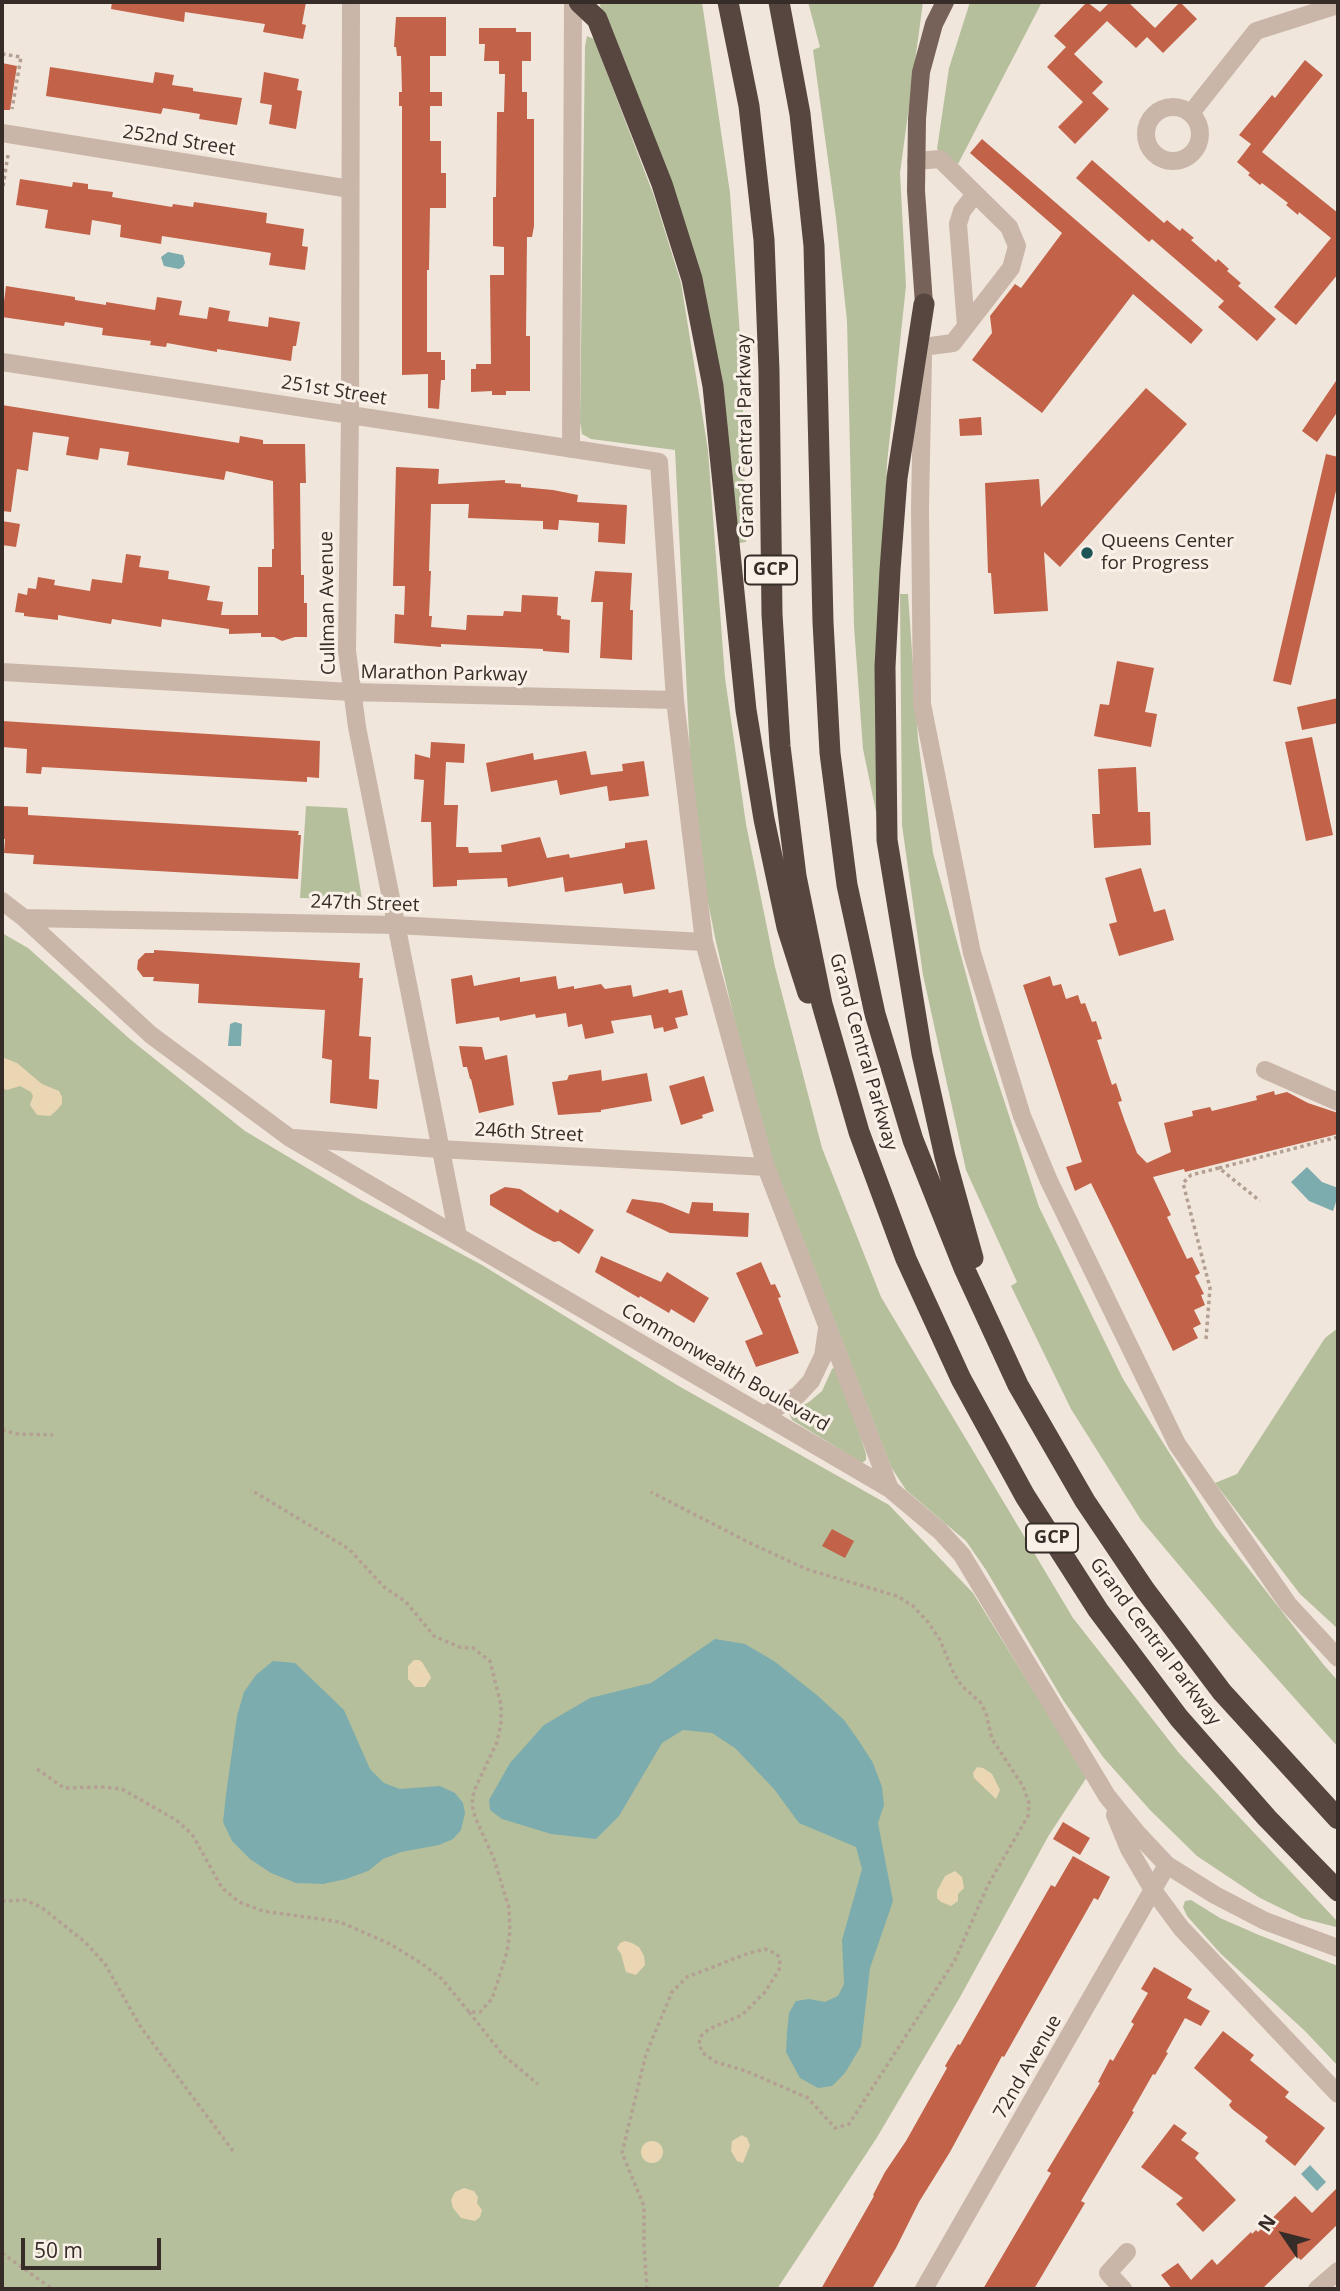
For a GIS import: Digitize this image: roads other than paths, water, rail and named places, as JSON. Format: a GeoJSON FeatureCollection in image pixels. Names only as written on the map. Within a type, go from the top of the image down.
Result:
{"type":"FeatureCollection","features":[{"type":"Feature","properties":{"kind":"highway"},"geometry":{"type":"LineString","coordinates":[[579,2],[597,19],[662,184],[692,279],[713,386],[746,710],[764,819],[787,927],[822,1037],[859,1132]]}},
{"type":"Feature","properties":{"kind":"highway","name":"Grand Central Parkway"},"geometry":{"type":"LineString","coordinates":[[728,2],[749,106],[764,240],[769,370],[772,614],[782,759],[796,876],[822,1004],[859,1132],[906,1259],[944,1343],[1025,1496],[1098,1610],[1179,1718],[1267,1818],[1337,1889]]}},
{"type":"Feature","properties":{"kind":"highway","name":"Grand Central Parkway"},"geometry":{"type":"LineString","coordinates":[[779,2],[800,114],[814,246],[823,622],[830,753],[847,885],[875,1014],[913,1140],[964,1268],[1018,1385],[1085,1501],[1144,1590],[1222,1692],[1338,1819]]}},
{"type":"Feature","properties":{"kind":"highway"},"geometry":{"type":"LineString","coordinates":[[924,304],[897,478],[890,570],[885,680],[887,840],[922,1054],[945,1157],[973,1259],[1018,1385]]}},
{"type":"Feature","properties":{"kind":"main road"},"geometry":{"type":"LineString","coordinates":[[934,24],[935,2]]}},
{"type":"Feature","properties":{"kind":"main road"},"geometry":{"type":"LineString","coordinates":[[924,304],[916,191],[921,72],[934,24],[945,2]]}},
{"type":"Feature","properties":{"kind":"street","name":"Cullman Avenue"},"geometry":{"type":"LineString","coordinates":[[351,2],[347,651],[351,692],[458,1236]]}},
{"type":"Feature","properties":{"kind":"street"},"geometry":{"type":"LineString","coordinates":[[571,449],[573,2]]}},
{"type":"Feature","properties":{"kind":"street"},"geometry":{"type":"LineString","coordinates":[[1191,113],[1256,30],[1338,5]]}},
{"type":"Feature","properties":{"kind":"street","name":"252nd Street"},"geometry":{"type":"LineString","coordinates":[[2,133],[350,189]]}},
{"type":"Feature","properties":{"kind":"street"},"geometry":{"type":"LineString","coordinates":[[916,161],[940,159],[1009,227],[1017,246],[1011,268],[953,343],[923,347]]}},
{"type":"Feature","properties":{"kind":"street"},"geometry":{"type":"LineString","coordinates":[[966,326],[957,224],[962,211],[975,194]]}},
{"type":"Feature","properties":{"kind":"street"},"geometry":{"type":"LineString","coordinates":[[924,304],[920,508],[922,704],[972,953],[1022,1116],[1049,1181],[1177,1444],[1288,1604],[1338,1658]]}},
{"type":"Feature","properties":{"kind":"street","name":"251st Street"},"geometry":{"type":"LineString","coordinates":[[2,362],[659,462],[675,700]]}},
{"type":"Feature","properties":{"kind":"street","name":"Marathon Parkway"},"geometry":{"type":"LineString","coordinates":[[2,672],[351,692],[675,700]]}},
{"type":"Feature","properties":{"kind":"street"},"geometry":{"type":"LineString","coordinates":[[675,700],[704,942],[766,1167],[890,1489]]}},
{"type":"Feature","properties":{"kind":"street","name":"Commonwealth Boulevard"},"geometry":{"type":"LineString","coordinates":[[2,901],[151,1035],[290,1138],[890,1489],[940,1531],[962,1555],[1107,1796],[1167,1865],[1215,1895],[1265,1921],[1338,1948]]}},
{"type":"Feature","properties":{"kind":"street","name":"247th Street"},"geometry":{"type":"LineString","coordinates":[[24,918],[396,925],[704,942]]}},
{"type":"Feature","properties":{"kind":"street"},"geometry":{"type":"LineString","coordinates":[[1265,1070],[1338,1102]]}},
{"type":"Feature","properties":{"kind":"street","name":"246th Street"},"geometry":{"type":"LineString","coordinates":[[290,1138],[766,1167]]}},
{"type":"Feature","properties":{"kind":"street"},"geometry":{"type":"LineString","coordinates":[[764,1415],[798,1395],[811,1381],[823,1356],[827,1325]]}},
{"type":"Feature","properties":{"kind":"street"},"geometry":{"type":"LineString","coordinates":[[1107,1796],[1129,1849],[1153,1890],[1181,1928],[1338,2094]]}},
{"type":"Feature","properties":{"kind":"street","name":"72nd Avenue"},"geometry":{"type":"LineString","coordinates":[[924,2289],[1167,1865]]}},
{"type":"Feature","properties":{"kind":"street"},"geometry":{"type":"LineString","coordinates":[[1123,2289],[1108,2273],[1127,2252]]}},
{"type":"Feature","properties":{"kind":"street"},"geometry":{"type":"LineString","coordinates":[[1317,2289],[1338,2271]]}},
{"type":"Feature","properties":{"kind":"water"},"geometry":{"type":"Polygon","coordinates":[[[168,252],[183,255],[183,267],[179,269],[164,266],[161,257],[168,252]]]}},
{"type":"Feature","properties":{"kind":"water"},"geometry":{"type":"Polygon","coordinates":[[[230,1024],[242,1024],[241,1046],[228,1046],[230,1024]]]}},
{"type":"Feature","properties":{"kind":"water"},"geometry":{"type":"Polygon","coordinates":[[[1307,1167],[1322,1182],[1338,1188],[1333,1211],[1309,1201],[1291,1182],[1307,1167]]]}},
{"type":"Feature","properties":{"kind":"water"},"geometry":{"type":"Polygon","coordinates":[[[715,1639],[745,1644],[774,1661],[818,1696],[844,1720],[859,1741],[873,1763],[882,1787],[884,1805],[878,1823],[893,1901],[870,1968],[861,2046],[845,2073],[832,2086],[818,2088],[800,2078],[786,2052],[787,2032],[789,2013],[796,2001],[809,1999],[825,2002],[838,1996],[844,1984],[842,1940],[862,1869],[856,1847],[799,1823],[774,1789],[735,1748],[712,1733],[683,1730],[662,1743],[619,1816],[596,1839],[551,1834],[502,1819],[490,1810],[489,1800],[510,1763],[544,1725],[590,1698],[651,1683],[715,1639]]]}},
{"type":"Feature","properties":{"kind":"water"},"geometry":{"type":"Polygon","coordinates":[[[273,1661],[295,1663],[344,1710],[370,1769],[384,1783],[400,1789],[440,1786],[455,1793],[463,1803],[465,1813],[461,1830],[453,1839],[439,1845],[401,1852],[383,1859],[368,1871],[323,1884],[296,1883],[271,1873],[250,1859],[232,1841],[223,1822],[226,1795],[237,1716],[244,1692],[256,1675],[273,1661]]]}},
{"type":"Feature","properties":{"kind":"water"},"geometry":{"type":"Polygon","coordinates":[[[1310,2165],[1326,2182],[1317,2191],[1301,2174],[1310,2165]]]}},
{"type":"Feature","properties":{"kind":"place","name":"Queens Center for Progress"},"geometry":{"type":"Point","coordinates":[1087,553]}}]}
